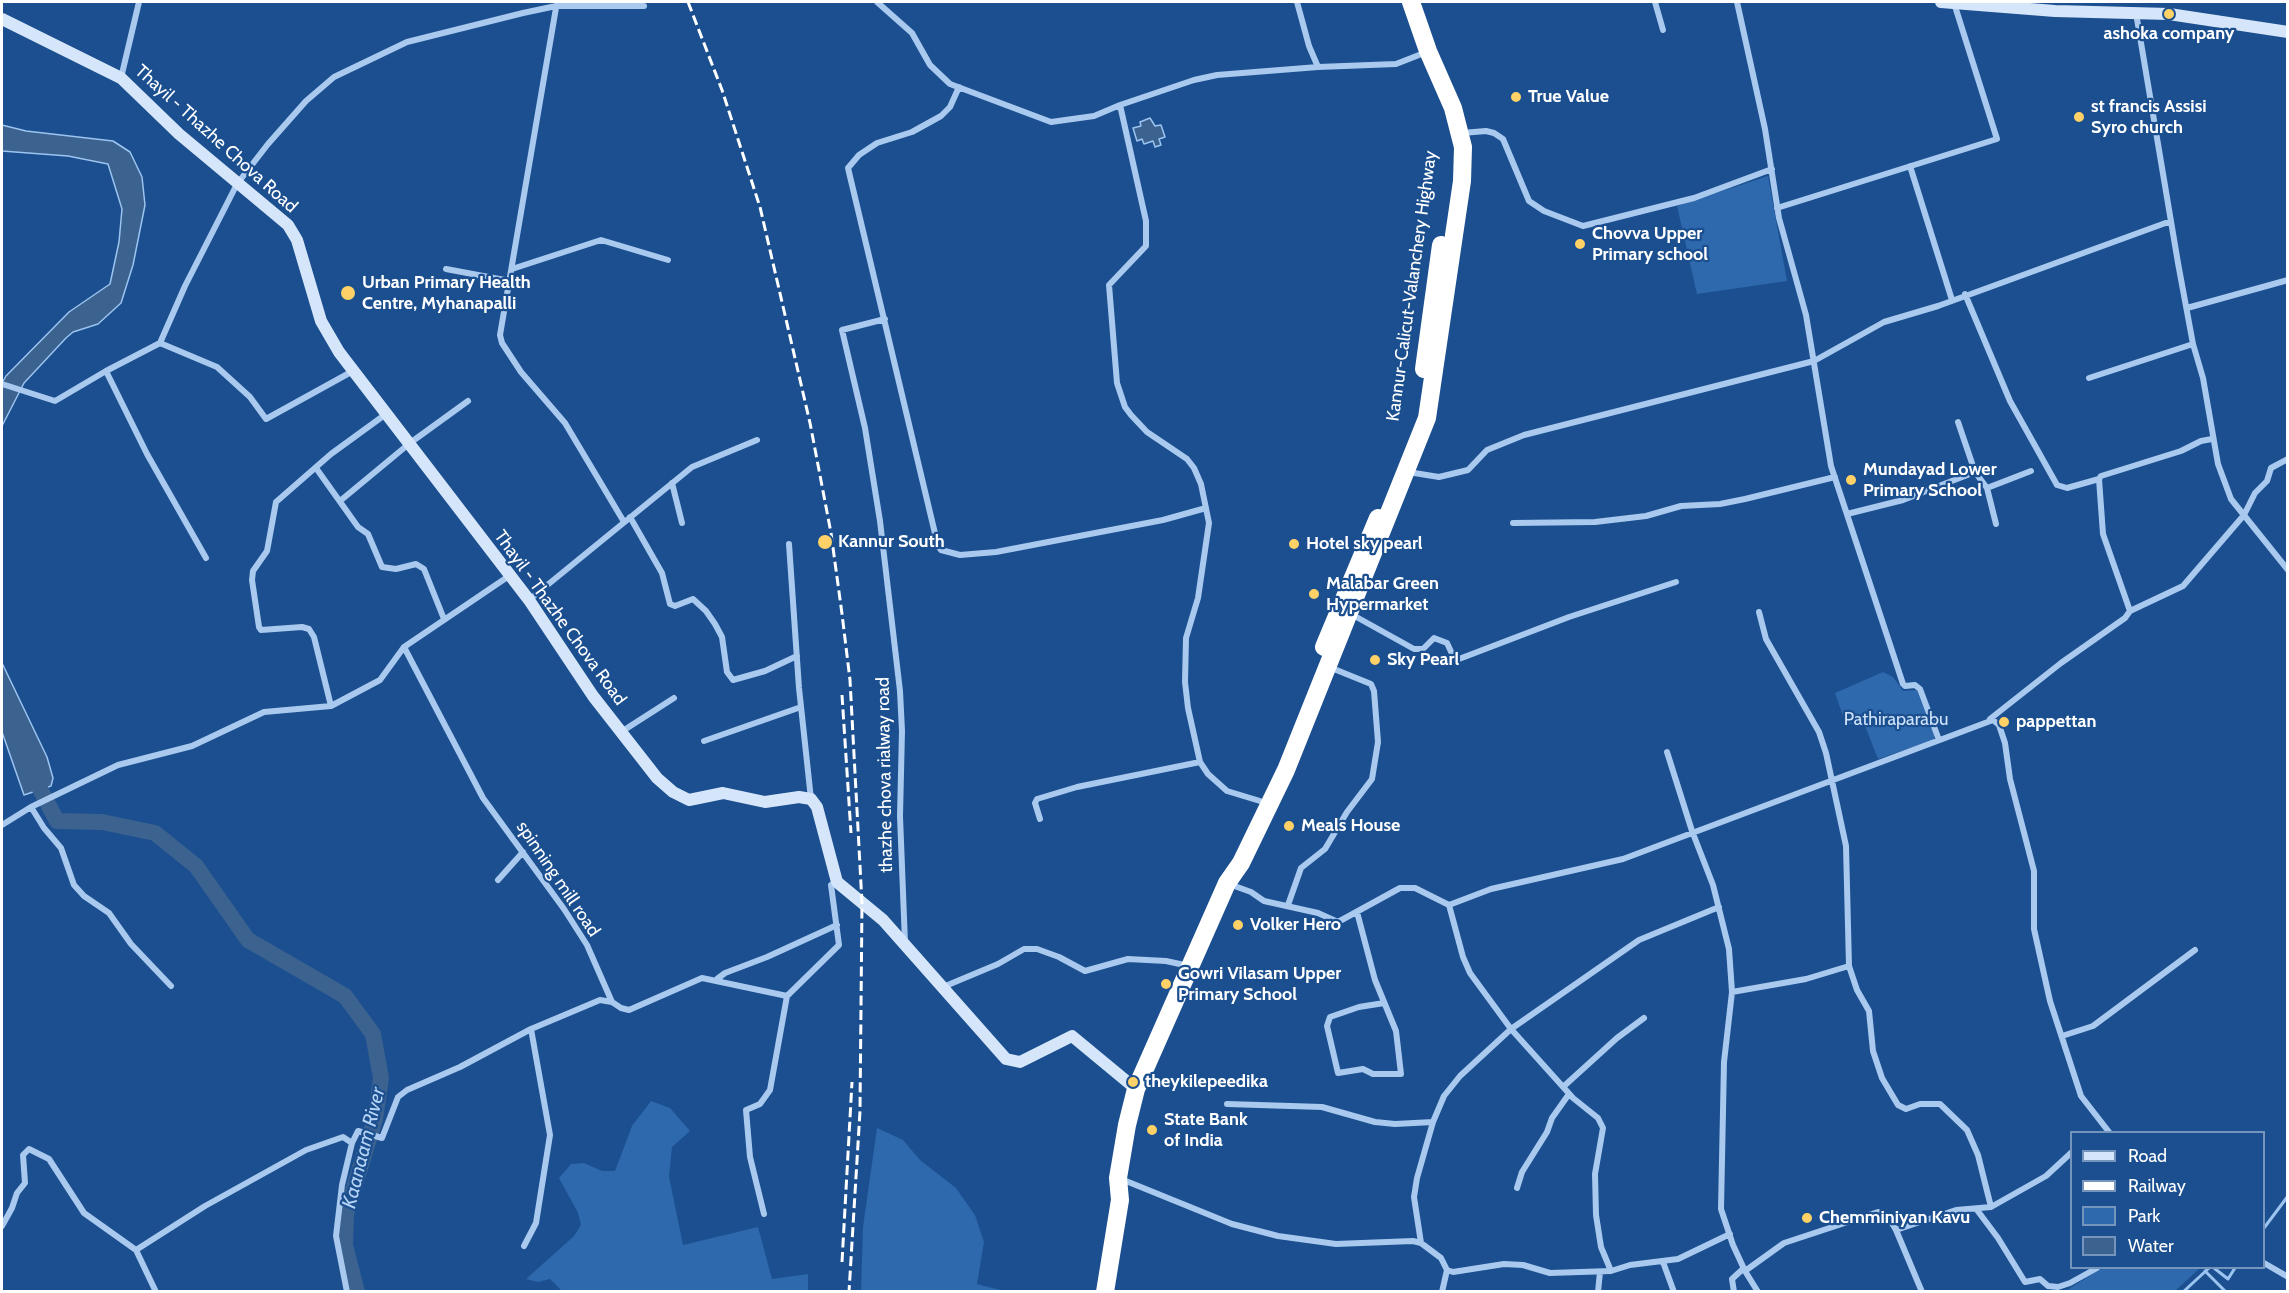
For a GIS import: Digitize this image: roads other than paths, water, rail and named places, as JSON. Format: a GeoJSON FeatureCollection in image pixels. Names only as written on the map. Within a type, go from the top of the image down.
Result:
{"type":"FeatureCollection","features":[{"type":"Feature","properties":{"kind":"highway","name":"Kannur-Calicut-Valanchery Highway"},"geometry":{"type":"LineString","coordinates":[[1265,802],[1329,667],[1428,418],[1462,181],[1462,133],[1402,2]]}},
{"type":"Feature","properties":{"kind":"highway","name":"Kannur-Calicut-Valanchery Highway"},"geometry":{"type":"LineString","coordinates":[[1105,1292],[1120,1200],[1118,1178],[1136,1089],[1229,878],[1241,863],[1367,539],[1393,488],[1418,412],[1454,155],[1448,122],[1424,53],[1411,2]]}},
{"type":"Feature","properties":{"kind":"highway","name":"Kannur-Calicut-Valanchery Highway"},"geometry":{"type":"LineString","coordinates":[[1093,1292],[1109,1197],[1118,1178]]}},
{"type":"Feature","properties":{"kind":"street"},"geometry":{"type":"LineString","coordinates":[[122,78],[139,2]]}},
{"type":"Feature","properties":{"kind":"street"},"geometry":{"type":"LineString","coordinates":[[877,2],[912,33],[930,64],[942,78],[1052,122],[1094,116],[1194,80],[1318,67],[1396,64],[1424,53]]}},
{"type":"Feature","properties":{"kind":"street"},"geometry":{"type":"LineString","coordinates":[[1297,2],[1309,46],[1318,67]]}},
{"type":"Feature","properties":{"kind":"street"},"geometry":{"type":"LineString","coordinates":[[1655,2],[1663,30]]}},
{"type":"Feature","properties":{"kind":"street"},"geometry":{"type":"LineString","coordinates":[[1737,2],[1778,208],[1806,315],[1826,443],[1835,477],[1902,684],[1915,685],[1920,689],[1939,740]]}},
{"type":"Feature","properties":{"kind":"street"},"geometry":{"type":"LineString","coordinates":[[1941,2],[2056,6],[2169,14],[2288,32]]}},
{"type":"Feature","properties":{"kind":"street"},"geometry":{"type":"LineString","coordinates":[[1778,208],[1997,138],[1954,3]]}},
{"type":"Feature","properties":{"kind":"street"},"geometry":{"type":"LineString","coordinates":[[557,4],[500,335],[502,343],[520,372],[565,423],[662,573],[670,604],[675,606],[693,599],[706,610],[722,637],[727,672],[733,680],[765,671],[797,656]]}},
{"type":"Feature","properties":{"kind":"street"},"geometry":{"type":"LineString","coordinates":[[2,384],[55,401],[106,370],[160,343],[185,286],[237,184],[306,101],[334,77],[407,42],[557,4],[644,6]]}},
{"type":"Feature","properties":{"kind":"street"},"geometry":{"type":"LineString","coordinates":[[2136,12],[2171,222],[2193,344],[2203,378],[2212,439],[2231,499],[2288,570]]}},
{"type":"Feature","properties":{"kind":"street","name":"Thayil - Thazhe Chova Road"},"geometry":{"type":"LineString","coordinates":[[2,19],[122,78],[237,184],[288,225],[297,240],[321,321],[354,370],[508,576],[529,600],[621,732],[657,778],[673,792],[689,800],[723,793],[765,802],[799,797],[812,800]]}},
{"type":"Feature","properties":{"kind":"street"},"geometry":{"type":"LineString","coordinates":[[960,87],[941,116],[912,132],[878,144],[859,155],[848,168],[930,518],[941,550],[960,555],[1037,543],[1052,543],[1163,520],[1206,507]]}},
{"type":"Feature","properties":{"kind":"street"},"geometry":{"type":"LineString","coordinates":[[1120,105],[1146,221],[1146,246],[1143,252],[1109,285],[1117,383],[1125,407],[1131,416],[1147,432],[1186,459],[1194,468],[1206,507],[1209,523],[1207,545],[1198,598],[1186,638],[1184,667],[1188,708],[1200,762],[1208,774],[1227,791],[1265,802]]}},
{"type":"Feature","properties":{"kind":"street"},"geometry":{"type":"LineString","coordinates":[[1462,133],[1494,133],[1503,140],[1529,201],[1544,211],[1583,226],[1694,198],[1772,169]]}},
{"type":"Feature","properties":{"kind":"street"},"geometry":{"type":"LineString","coordinates":[[1910,166],[1952,300]]}},
{"type":"Feature","properties":{"kind":"street"},"geometry":{"type":"LineString","coordinates":[[1408,472],[1438,477],[1468,470],[1487,450],[1524,435],[1814,361],[1884,322],[2171,222]]}},
{"type":"Feature","properties":{"kind":"street"},"geometry":{"type":"LineString","coordinates":[[512,269],[601,240],[668,260]]}},
{"type":"Feature","properties":{"kind":"street"},"geometry":{"type":"LineString","coordinates":[[446,269],[510,281]]}},
{"type":"Feature","properties":{"kind":"street"},"geometry":{"type":"LineString","coordinates":[[2187,308],[2288,280]]}},
{"type":"Feature","properties":{"kind":"street"},"geometry":{"type":"LineString","coordinates":[[1965,294],[2010,401],[2057,485],[2067,488],[2099,479],[2109,472],[2181,452],[2200,441],[2212,439]]}},
{"type":"Feature","properties":{"kind":"street","name":"thazhe chova rialway road"},"geometry":{"type":"LineString","coordinates":[[885,319],[842,330],[866,428],[880,521],[900,691],[900,816],[905,945]]}},
{"type":"Feature","properties":{"kind":"street"},"geometry":{"type":"LineString","coordinates":[[160,343],[217,368],[250,397],[266,419],[354,370]]}},
{"type":"Feature","properties":{"kind":"street"},"geometry":{"type":"LineString","coordinates":[[2089,378],[2193,344]]}},
{"type":"Feature","properties":{"kind":"street"},"geometry":{"type":"LineString","coordinates":[[106,370],[147,454],[206,558]]}},
{"type":"Feature","properties":{"kind":"street"},"geometry":{"type":"LineString","coordinates":[[340,501],[410,443],[468,401]]}},
{"type":"Feature","properties":{"kind":"street"},"geometry":{"type":"LineString","coordinates":[[331,706],[314,637],[309,629],[302,627],[261,630],[252,580],[253,571],[267,551],[276,501],[387,413]]}},
{"type":"Feature","properties":{"kind":"street"},"geometry":{"type":"LineString","coordinates":[[1958,422],[1975,472],[1987,488],[1996,524]]}},
{"type":"Feature","properties":{"kind":"street"},"geometry":{"type":"LineString","coordinates":[[529,600],[692,466],[757,440]]}},
{"type":"Feature","properties":{"kind":"street"},"geometry":{"type":"LineString","coordinates":[[1229,878],[1264,901],[1318,913],[1338,922],[1400,888],[1415,888],[1449,905],[1491,889],[1623,859],[1832,778],[1939,740],[1990,719],[2044,676],[2125,618],[2130,611],[2183,586],[2244,515],[2255,493],[2267,481],[2271,468],[2288,459]]}},
{"type":"Feature","properties":{"kind":"street"},"geometry":{"type":"LineString","coordinates":[[316,468],[358,527],[368,534],[382,567],[396,569],[416,564],[424,569],[444,619]]}},
{"type":"Feature","properties":{"kind":"street"},"geometry":{"type":"LineString","coordinates":[[1987,488],[2031,471]]}},
{"type":"Feature","properties":{"kind":"street"},"geometry":{"type":"LineString","coordinates":[[1847,514],[1903,500],[1975,472]]}},
{"type":"Feature","properties":{"kind":"street"},"geometry":{"type":"LineString","coordinates":[[1513,523],[1595,522],[1646,516],[1681,506],[1720,504],[1745,499],[1835,477]]}},
{"type":"Feature","properties":{"kind":"street"},"geometry":{"type":"LineString","coordinates":[[2099,479],[2103,534],[2130,611]]}},
{"type":"Feature","properties":{"kind":"street"},"geometry":{"type":"LineString","coordinates":[[672,483],[682,523]]}},
{"type":"Feature","properties":{"kind":"street"},"geometry":{"type":"LineString","coordinates":[[789,544],[801,707],[812,800],[817,807],[837,882],[883,920],[1006,1059],[1020,1062],[1072,1036],[1136,1089]]}},
{"type":"Feature","properties":{"kind":"street"},"geometry":{"type":"LineString","coordinates":[[2,825],[31,807],[118,765],[192,746],[264,712],[331,706],[380,680],[404,647],[508,576]]}},
{"type":"Feature","properties":{"kind":"street"},"geometry":{"type":"LineString","coordinates":[[1351,614],[1414,649],[1423,649],[1434,638],[1446,643],[1454,658],[1459,659],[1582,613],[1676,582]]}},
{"type":"Feature","properties":{"kind":"street"},"geometry":{"type":"LineString","coordinates":[[1759,612],[1770,646],[1819,732],[1832,778],[1847,858],[1849,966],[1857,990],[1869,1011],[1872,1051],[1889,1093],[1898,1105],[1906,1109],[1920,1104],[1940,1104],[1967,1130],[1978,1155],[1991,1207]]}},
{"type":"Feature","properties":{"kind":"street","name":"spinning mill road"},"geometry":{"type":"LineString","coordinates":[[404,647],[483,798],[564,909],[586,945],[612,1002]]}},
{"type":"Feature","properties":{"kind":"street"},"geometry":{"type":"LineString","coordinates":[[1288,905],[1301,868],[1325,849],[1347,812],[1372,779],[1378,742],[1374,691],[1371,684],[1329,667]]}},
{"type":"Feature","properties":{"kind":"street"},"geometry":{"type":"LineString","coordinates":[[621,732],[674,698]]}},
{"type":"Feature","properties":{"kind":"street"},"geometry":{"type":"LineString","coordinates":[[704,741],[801,707]]}},
{"type":"Feature","properties":{"kind":"street"},"geometry":{"type":"LineString","coordinates":[[1990,719],[1999,725],[2005,743],[2010,779],[2034,872],[2034,929],[2050,1001],[2081,1096],[2108,1131]]}},
{"type":"Feature","properties":{"kind":"street"},"geometry":{"type":"LineString","coordinates":[[1667,752],[1719,908],[1729,949],[1732,992],[1724,1062],[1721,1209],[1745,1269],[1758,1292]]}},
{"type":"Feature","properties":{"kind":"street"},"geometry":{"type":"LineString","coordinates":[[1040,819],[1035,803],[1037,799],[1111,780],[1200,762]]}},
{"type":"Feature","properties":{"kind":"street"},"geometry":{"type":"LineString","coordinates":[[31,807],[44,828],[61,848],[74,885],[84,896],[109,913],[131,944],[171,986]]}},
{"type":"Feature","properties":{"kind":"street"},"geometry":{"type":"LineString","coordinates":[[498,880],[523,852]]}},
{"type":"Feature","properties":{"kind":"street"},"geometry":{"type":"LineString","coordinates":[[764,1214],[750,1157],[746,1110],[760,1104],[770,1090],[787,996],[834,953],[839,945],[831,885],[837,882]]}},
{"type":"Feature","properties":{"kind":"street"},"geometry":{"type":"LineString","coordinates":[[1449,905],[1463,957],[1470,973],[1511,1029],[1569,1094],[1598,1118],[1603,1128],[1595,1174],[1596,1215],[1601,1247],[1611,1271]]}},
{"type":"Feature","properties":{"kind":"street"},"geometry":{"type":"LineString","coordinates":[[1421,1243],[1414,1197],[1433,1122],[1444,1096],[1460,1076],[1511,1029],[1639,940],[1719,908]]}},
{"type":"Feature","properties":{"kind":"street"},"geometry":{"type":"LineString","coordinates":[[1357,912],[1384,1003],[1396,1030],[1401,1074],[1373,1074],[1363,1069],[1338,1072],[1327,1026],[1330,1017],[1359,1007],[1384,1003]]}},
{"type":"Feature","properties":{"kind":"street"},"geometry":{"type":"LineString","coordinates":[[720,981],[717,980],[725,973],[767,957],[837,925]]}},
{"type":"Feature","properties":{"kind":"street"},"geometry":{"type":"LineString","coordinates":[[943,987],[998,964],[1024,949],[1037,949],[1085,971],[1128,959],[1166,961],[1190,967]]}},
{"type":"Feature","properties":{"kind":"street"},"geometry":{"type":"LineString","coordinates":[[2062,1036],[2093,1026],[2195,950]]}},
{"type":"Feature","properties":{"kind":"street"},"geometry":{"type":"LineString","coordinates":[[1732,992],[1806,979],[1849,966]]}},
{"type":"Feature","properties":{"kind":"street"},"geometry":{"type":"LineString","coordinates":[[347,1292],[336,1236],[342,1185],[352,1143],[358,1131],[382,1138],[395,1103],[407,1090],[460,1067],[531,1029],[600,1000],[612,1002],[629,1010],[702,978],[787,996]]}},
{"type":"Feature","properties":{"kind":"street"},"geometry":{"type":"LineString","coordinates":[[1563,1087],[1617,1038],[1644,1018]]}},
{"type":"Feature","properties":{"kind":"street"},"geometry":{"type":"LineString","coordinates":[[524,1246],[536,1223],[550,1135],[531,1029]]}},
{"type":"Feature","properties":{"kind":"street"},"geometry":{"type":"LineString","coordinates":[[1517,1188],[1522,1172],[1547,1132],[1552,1118],[1569,1094]]}},
{"type":"Feature","properties":{"kind":"street"},"geometry":{"type":"LineString","coordinates":[[1227,1104],[1322,1107],[1356,1117],[1395,1124],[1433,1122]]}},
{"type":"Feature","properties":{"kind":"street"},"geometry":{"type":"LineString","coordinates":[[136,1250],[205,1206],[306,1150],[343,1137],[352,1143]]}},
{"type":"Feature","properties":{"kind":"street"},"geometry":{"type":"LineString","coordinates":[[2,1226],[17,1193],[25,1183],[22,1155],[29,1149],[49,1159],[84,1213],[136,1250],[156,1292]]}},
{"type":"Feature","properties":{"kind":"street"},"geometry":{"type":"LineString","coordinates":[[1896,1230],[1956,1210],[1991,1207],[2046,1176],[2070,1154]]}},
{"type":"Feature","properties":{"kind":"street"},"geometry":{"type":"LineString","coordinates":[[1118,1178],[1232,1224],[1278,1236],[1336,1244],[1406,1241],[1421,1243],[1441,1258],[1447,1270],[1442,1292]]}},
{"type":"Feature","properties":{"kind":"street"},"geometry":{"type":"LineString","coordinates":[[1977,1210],[1998,1238],[2025,1282],[2040,1279],[2048,1286],[2058,1287],[2095,1269]]}},
{"type":"Feature","properties":{"kind":"street"},"geometry":{"type":"LineString","coordinates":[[1734,1292],[1732,1280],[1784,1244],[1878,1212],[1889,1218],[1896,1230],[1922,1292]]}},
{"type":"Feature","properties":{"kind":"street"},"geometry":{"type":"LineString","coordinates":[[1447,1270],[1467,1271],[1511,1264],[1550,1273],[1611,1271],[1678,1259],[1730,1234]]}},
{"type":"Feature","properties":{"kind":"street"},"geometry":{"type":"LineString","coordinates":[[1663,1262],[1674,1292]]}},
{"type":"Feature","properties":{"kind":"street"},"geometry":{"type":"LineString","coordinates":[[2265,1264],[2288,1277]]}},
{"type":"Feature","properties":{"kind":"street"},"geometry":{"type":"LineString","coordinates":[[1598,1292],[1600,1272]]}},
{"type":"Feature","properties":{"kind":"water"},"geometry":{"type":"Polygon","coordinates":[[[1150,118],[1155,126],[1161,125],[1165,137],[1159,139],[1161,145],[1155,147],[1153,141],[1144,144],[1142,139],[1137,141],[1133,128],[1141,126],[1140,122],[1150,118]]]}},
{"type":"Feature","properties":{"kind":"water"},"geometry":{"type":"Polygon","coordinates":[[[2,125],[26,131],[113,141],[130,152],[142,177],[145,205],[133,265],[121,303],[98,324],[73,332],[66,338],[24,383],[2,426],[2,383],[6,376],[69,312],[110,284],[119,242],[122,209],[108,164],[68,156],[2,151],[2,125]]]}},
{"type":"Feature","properties":{"kind":"water"},"geometry":{"type":"Polygon","coordinates":[[[2,663],[47,757],[53,778],[51,786],[24,795],[2,732],[2,663]]]}},
{"type":"Feature","properties":{"kind":"waterway","name":"Kaanaam River"},"geometry":{"type":"LineString","coordinates":[[31,772],[57,821],[102,822],[155,833],[196,866],[248,940],[345,996],[373,1034],[381,1078],[375,1119],[346,1214],[345,1245],[357,1292]]}},
{"type":"Feature","properties":{"kind":"waterway"},"geometry":{"type":"LineString","coordinates":[[2265,1227],[2288,1196]]}},
{"type":"Feature","properties":{"kind":"waterway"},"geometry":{"type":"LineString","coordinates":[[2183,1292],[2208,1269]]}},
{"type":"Feature","properties":{"kind":"waterway"},"geometry":{"type":"LineString","coordinates":[[2215,1269],[2228,1279],[2234,1269]]}},
{"type":"Feature","properties":{"kind":"waterway"},"geometry":{"type":"LineString","coordinates":[[2205,1271],[2226,1292]]}},
{"type":"Feature","properties":{"kind":"railway"},"geometry":{"type":"LineString","coordinates":[[688,2],[722,90],[760,207],[810,423],[831,533],[842,614],[850,680],[862,903],[860,1111],[849,1292]]}},
{"type":"Feature","properties":{"kind":"railway"},"geometry":{"type":"LineString","coordinates":[[842,695],[851,833]]}},
{"type":"Feature","properties":{"kind":"railway"},"geometry":{"type":"LineString","coordinates":[[842,1262],[852,1082]]}},
{"type":"Feature","properties":{"kind":"place","name":"ashoka company"},"geometry":{"type":"Point","coordinates":[2169,14]}},
{"type":"Feature","properties":{"kind":"place","name":"True Value"},"geometry":{"type":"Point","coordinates":[1516,97]}},
{"type":"Feature","properties":{"kind":"place","name":"st francis Assisi Syro church"},"geometry":{"type":"Point","coordinates":[2079,117]}},
{"type":"Feature","properties":{"kind":"place","name":"Chovva Upper Primary school"},"geometry":{"type":"Point","coordinates":[1580,244]}},
{"type":"Feature","properties":{"kind":"place","name":"Urban Primary Health Centre, Myhanapalli"},"geometry":{"type":"Point","coordinates":[348,293]}},
{"type":"Feature","properties":{"kind":"place","name":"Mundayad Lower Primary School"},"geometry":{"type":"Point","coordinates":[1851,480]}},
{"type":"Feature","properties":{"kind":"place","name":"Kannur South"},"geometry":{"type":"Point","coordinates":[825,542]}},
{"type":"Feature","properties":{"kind":"place","name":"Hotel sky pearl"},"geometry":{"type":"Point","coordinates":[1294,544]}},
{"type":"Feature","properties":{"kind":"place","name":"Malabar Green Hypermarket"},"geometry":{"type":"Point","coordinates":[1314,594]}},
{"type":"Feature","properties":{"kind":"place","name":"Sky Pearl"},"geometry":{"type":"Point","coordinates":[1375,660]}},
{"type":"Feature","properties":{"kind":"place","name":"pappettan"},"geometry":{"type":"Point","coordinates":[2004,722]}},
{"type":"Feature","properties":{"kind":"place","name":"Meals House"},"geometry":{"type":"Point","coordinates":[1289,826]}},
{"type":"Feature","properties":{"kind":"place","name":"Volker Hero"},"geometry":{"type":"Point","coordinates":[1238,925]}},
{"type":"Feature","properties":{"kind":"place","name":"Gowri Vilasam Upper Primary School"},"geometry":{"type":"Point","coordinates":[1166,984]}},
{"type":"Feature","properties":{"kind":"place","name":"theykilepeedika"},"geometry":{"type":"Point","coordinates":[1133,1082]}},
{"type":"Feature","properties":{"kind":"place","name":"State Bank of India"},"geometry":{"type":"Point","coordinates":[1152,1130]}},
{"type":"Feature","properties":{"kind":"place","name":"Chemminiyan Kavu"},"geometry":{"type":"Point","coordinates":[1807,1218]}},
{"type":"Feature","properties":{"kind":"park label","name":"Pathiraparabu"},"geometry":{"type":"Point","coordinates":[1896,720]}}]}
